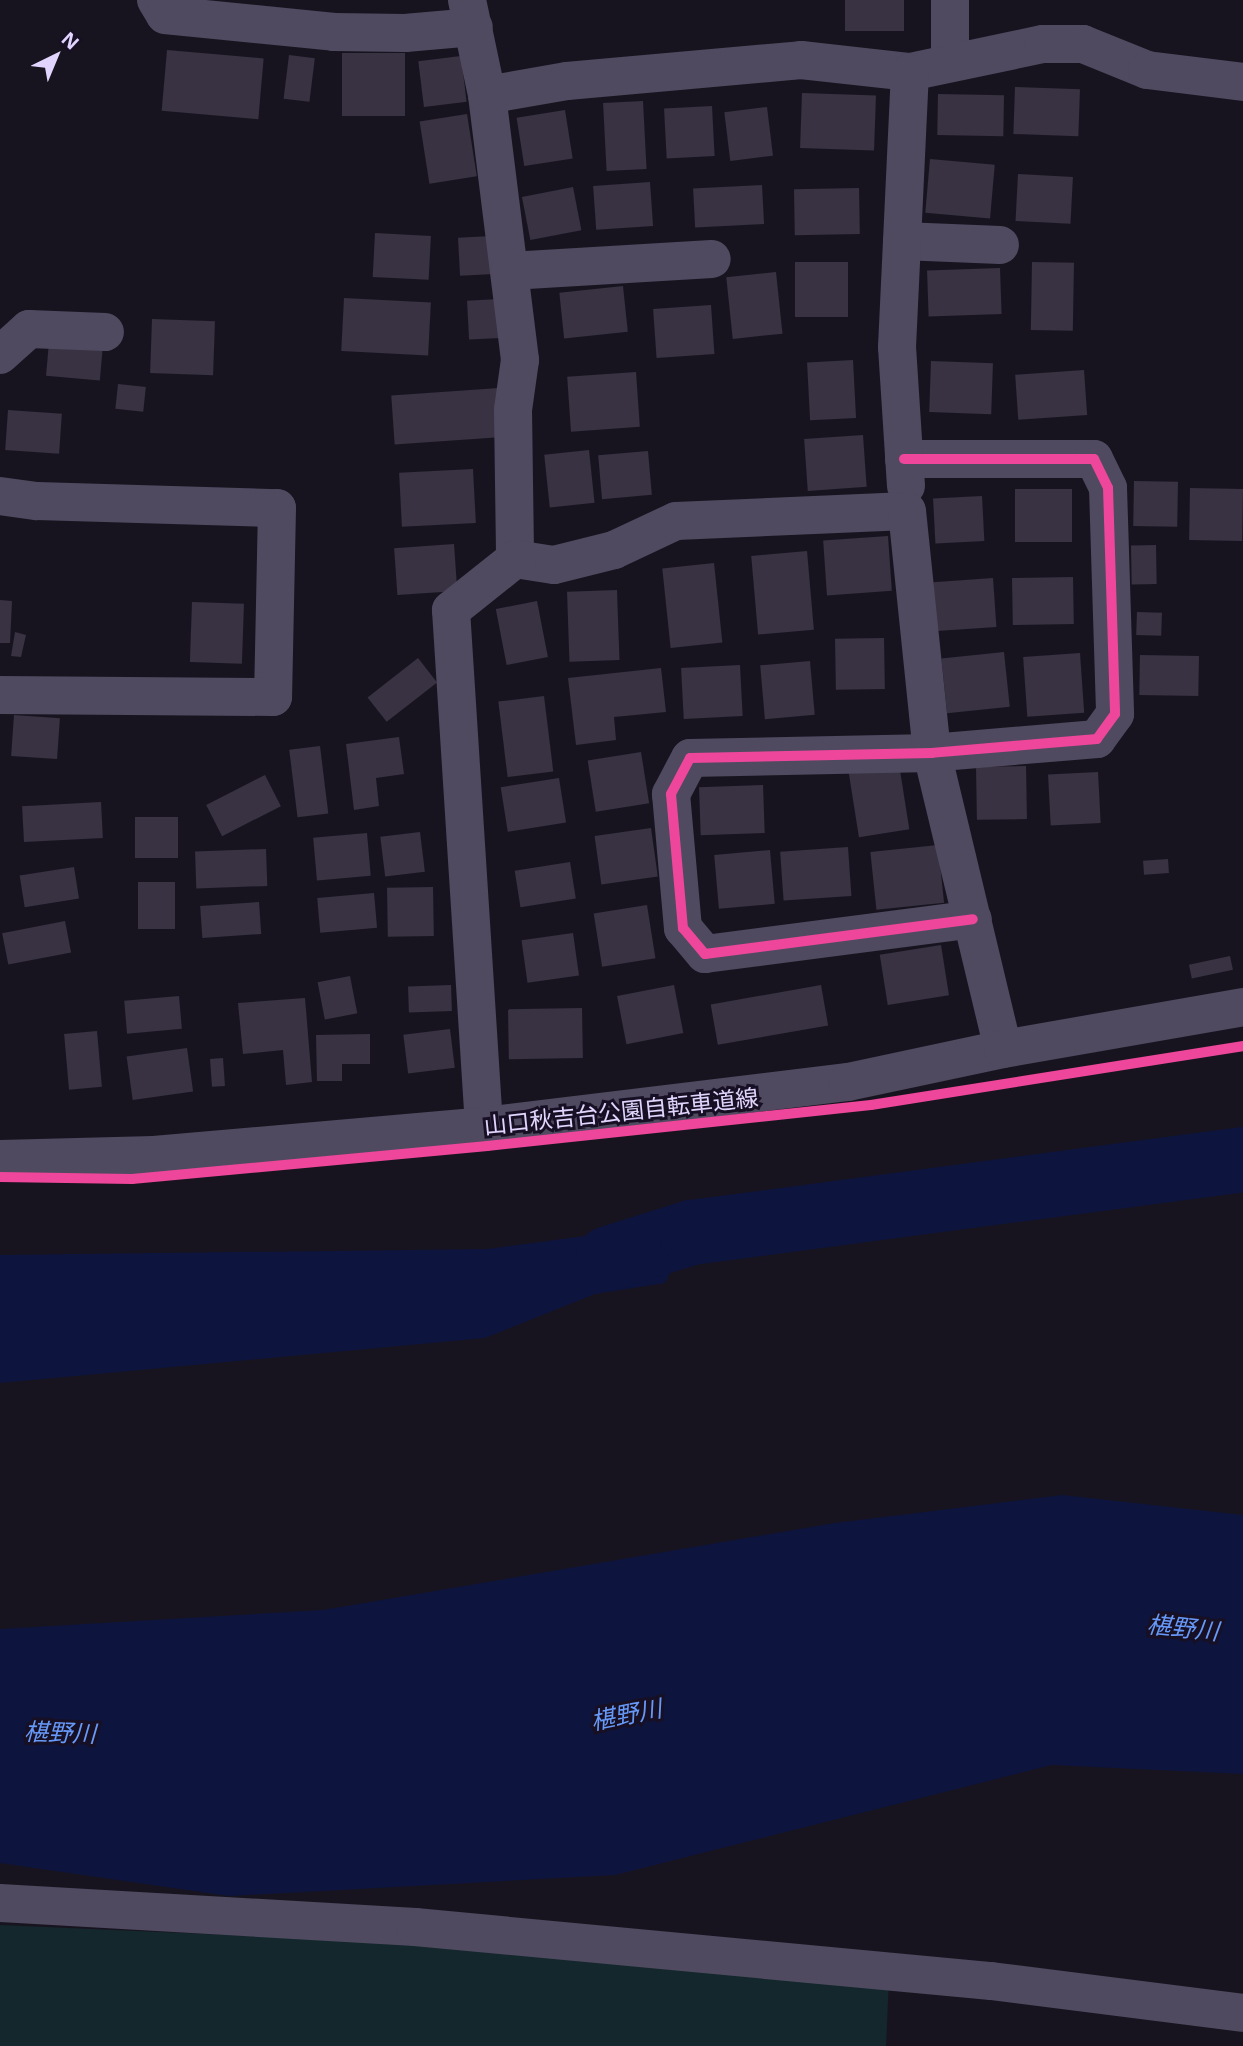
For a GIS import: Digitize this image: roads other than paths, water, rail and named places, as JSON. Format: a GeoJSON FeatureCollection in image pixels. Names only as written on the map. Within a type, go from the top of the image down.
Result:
{"type":"FeatureCollection","features":[{"type":"Feature","properties":{"kind":"street"},"geometry":{"type":"LineString","coordinates":[[156,0],[165,15],[334,32],[405,33],[471,13],[487,95],[520,360],[513,410],[515,559]]}},
{"type":"Feature","properties":{"kind":"street"},"geometry":{"type":"LineString","coordinates":[[950,0],[950,60]]}},
{"type":"Feature","properties":{"kind":"street"},"geometry":{"type":"LineString","coordinates":[[487,95],[567,81],[801,60],[911,72],[950,60],[1043,44],[1083,44],[1147,70],[1243,82]]}},
{"type":"Feature","properties":{"kind":"street"},"geometry":{"type":"LineString","coordinates":[[911,72],[897,347],[907,511],[932,753],[1003,1049]]}},
{"type":"Feature","properties":{"kind":"street"},"geometry":{"type":"LineString","coordinates":[[902,241],[1000,245]]}},
{"type":"Feature","properties":{"kind":"street"},"geometry":{"type":"LineString","coordinates":[[510,271],[712,259]]}},
{"type":"Feature","properties":{"kind":"street"},"geometry":{"type":"LineString","coordinates":[[0,355],[29,329],[105,332]]}},
{"type":"Feature","properties":{"kind":"street"},"geometry":{"type":"LineString","coordinates":[[904,459],[1094,459],[1108,488],[1115,714],[1097,739],[932,753],[690,758],[671,794],[683,928],[705,954],[973,919]]}},
{"type":"Feature","properties":{"kind":"street"},"geometry":{"type":"LineString","coordinates":[[0,496],[37,502],[277,508],[273,698],[0,695]]}},
{"type":"Feature","properties":{"kind":"street"},"geometry":{"type":"LineString","coordinates":[[484,1126],[451,610],[515,559],[554,565],[614,551],[676,521],[907,511]]}},
{"type":"Feature","properties":{"kind":"street"},"geometry":{"type":"LineString","coordinates":[[0,1159],[154,1155],[484,1126],[848,1082],[1003,1049],[1243,1007]]}},
{"type":"Feature","properties":{"kind":"street"},"geometry":{"type":"LineString","coordinates":[[0,1903],[428,1928],[991,1981],[1243,2013]]}},
{"type":"Feature","properties":{"kind":"water"},"geometry":{"type":"Polygon","coordinates":[[[653,1227],[691,1232],[665,1283],[595,1294],[485,1338],[0,1383],[0,1255],[488,1249],[653,1227]]]}},
{"type":"Feature","properties":{"kind":"water","name":"椹野川"},"geometry":{"type":"Polygon","coordinates":[[[1062,1495],[1243,1515],[1243,1774],[1052,1765],[615,1875],[229,1896],[0,1863],[0,1629],[323,1610],[835,1523],[1062,1495]]]}},
{"type":"Feature","properties":{"kind":"waterway"},"geometry":{"type":"LineString","coordinates":[[608,1258],[691,1232],[1243,1159]]}}]}
